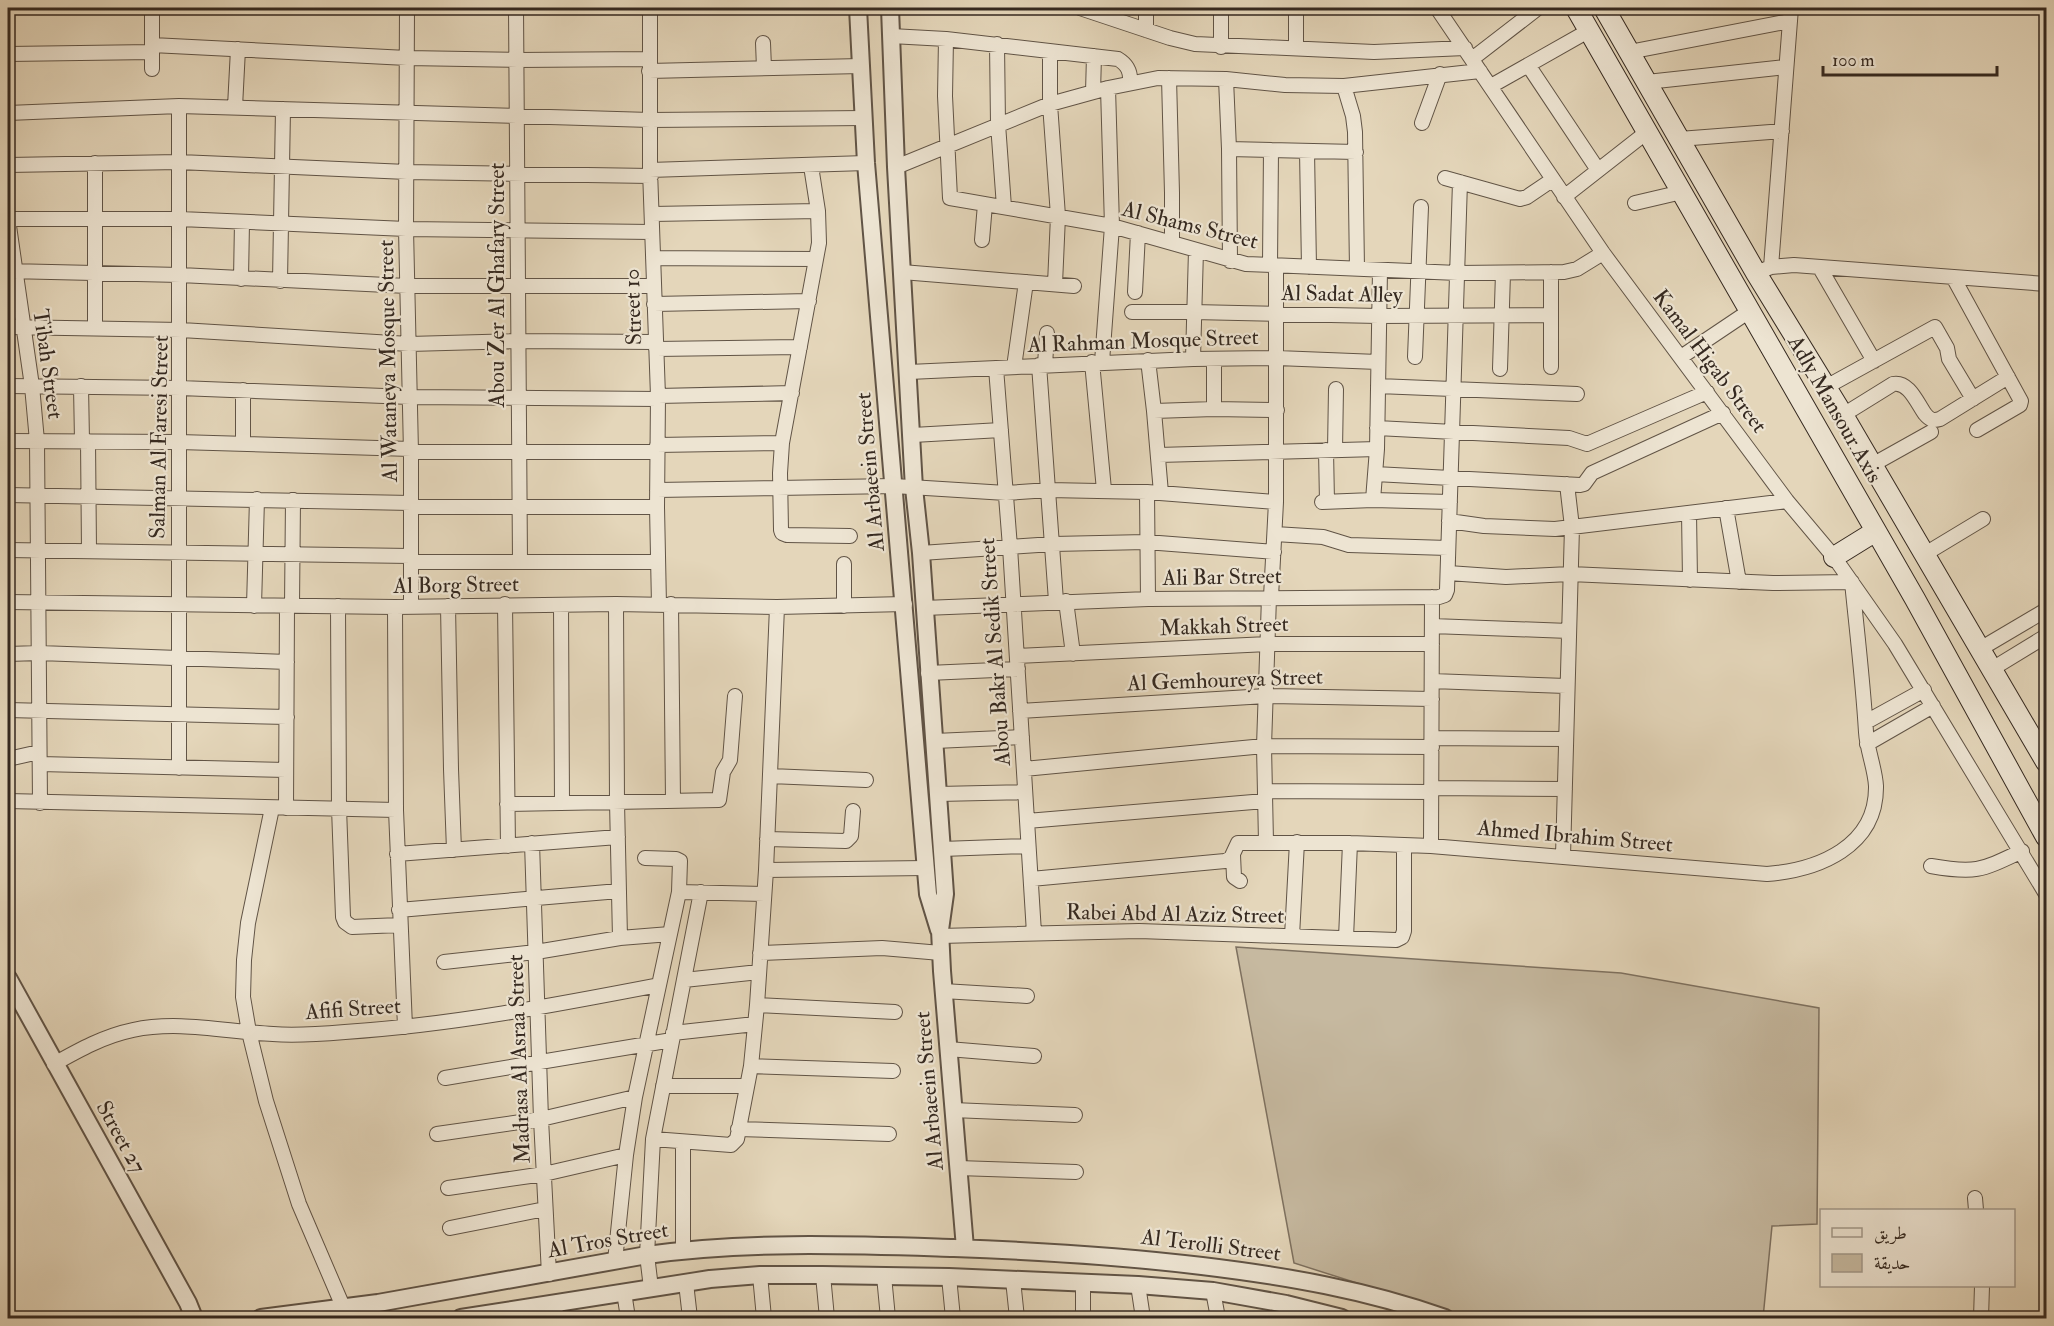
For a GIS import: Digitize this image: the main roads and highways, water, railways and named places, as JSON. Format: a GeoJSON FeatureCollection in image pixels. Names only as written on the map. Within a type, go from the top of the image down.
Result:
{"type":"FeatureCollection","features":[{"type":"Feature","properties":{"kind":"main road","name":"Adly Mansour Axis"},"geometry":{"type":"LineString","coordinates":[[1576,8],[1751,310],[2046,837]]}},
{"type":"Feature","properties":{"kind":"main road","name":"Adly Mansour Axis"},"geometry":{"type":"LineString","coordinates":[[1604,8],[1679,139],[1764,270],[1826,387],[2046,762]]}},
{"type":"Feature","properties":{"kind":"main road"},"geometry":{"type":"LineString","coordinates":[[1834,557],[1876,531]]}}]}
